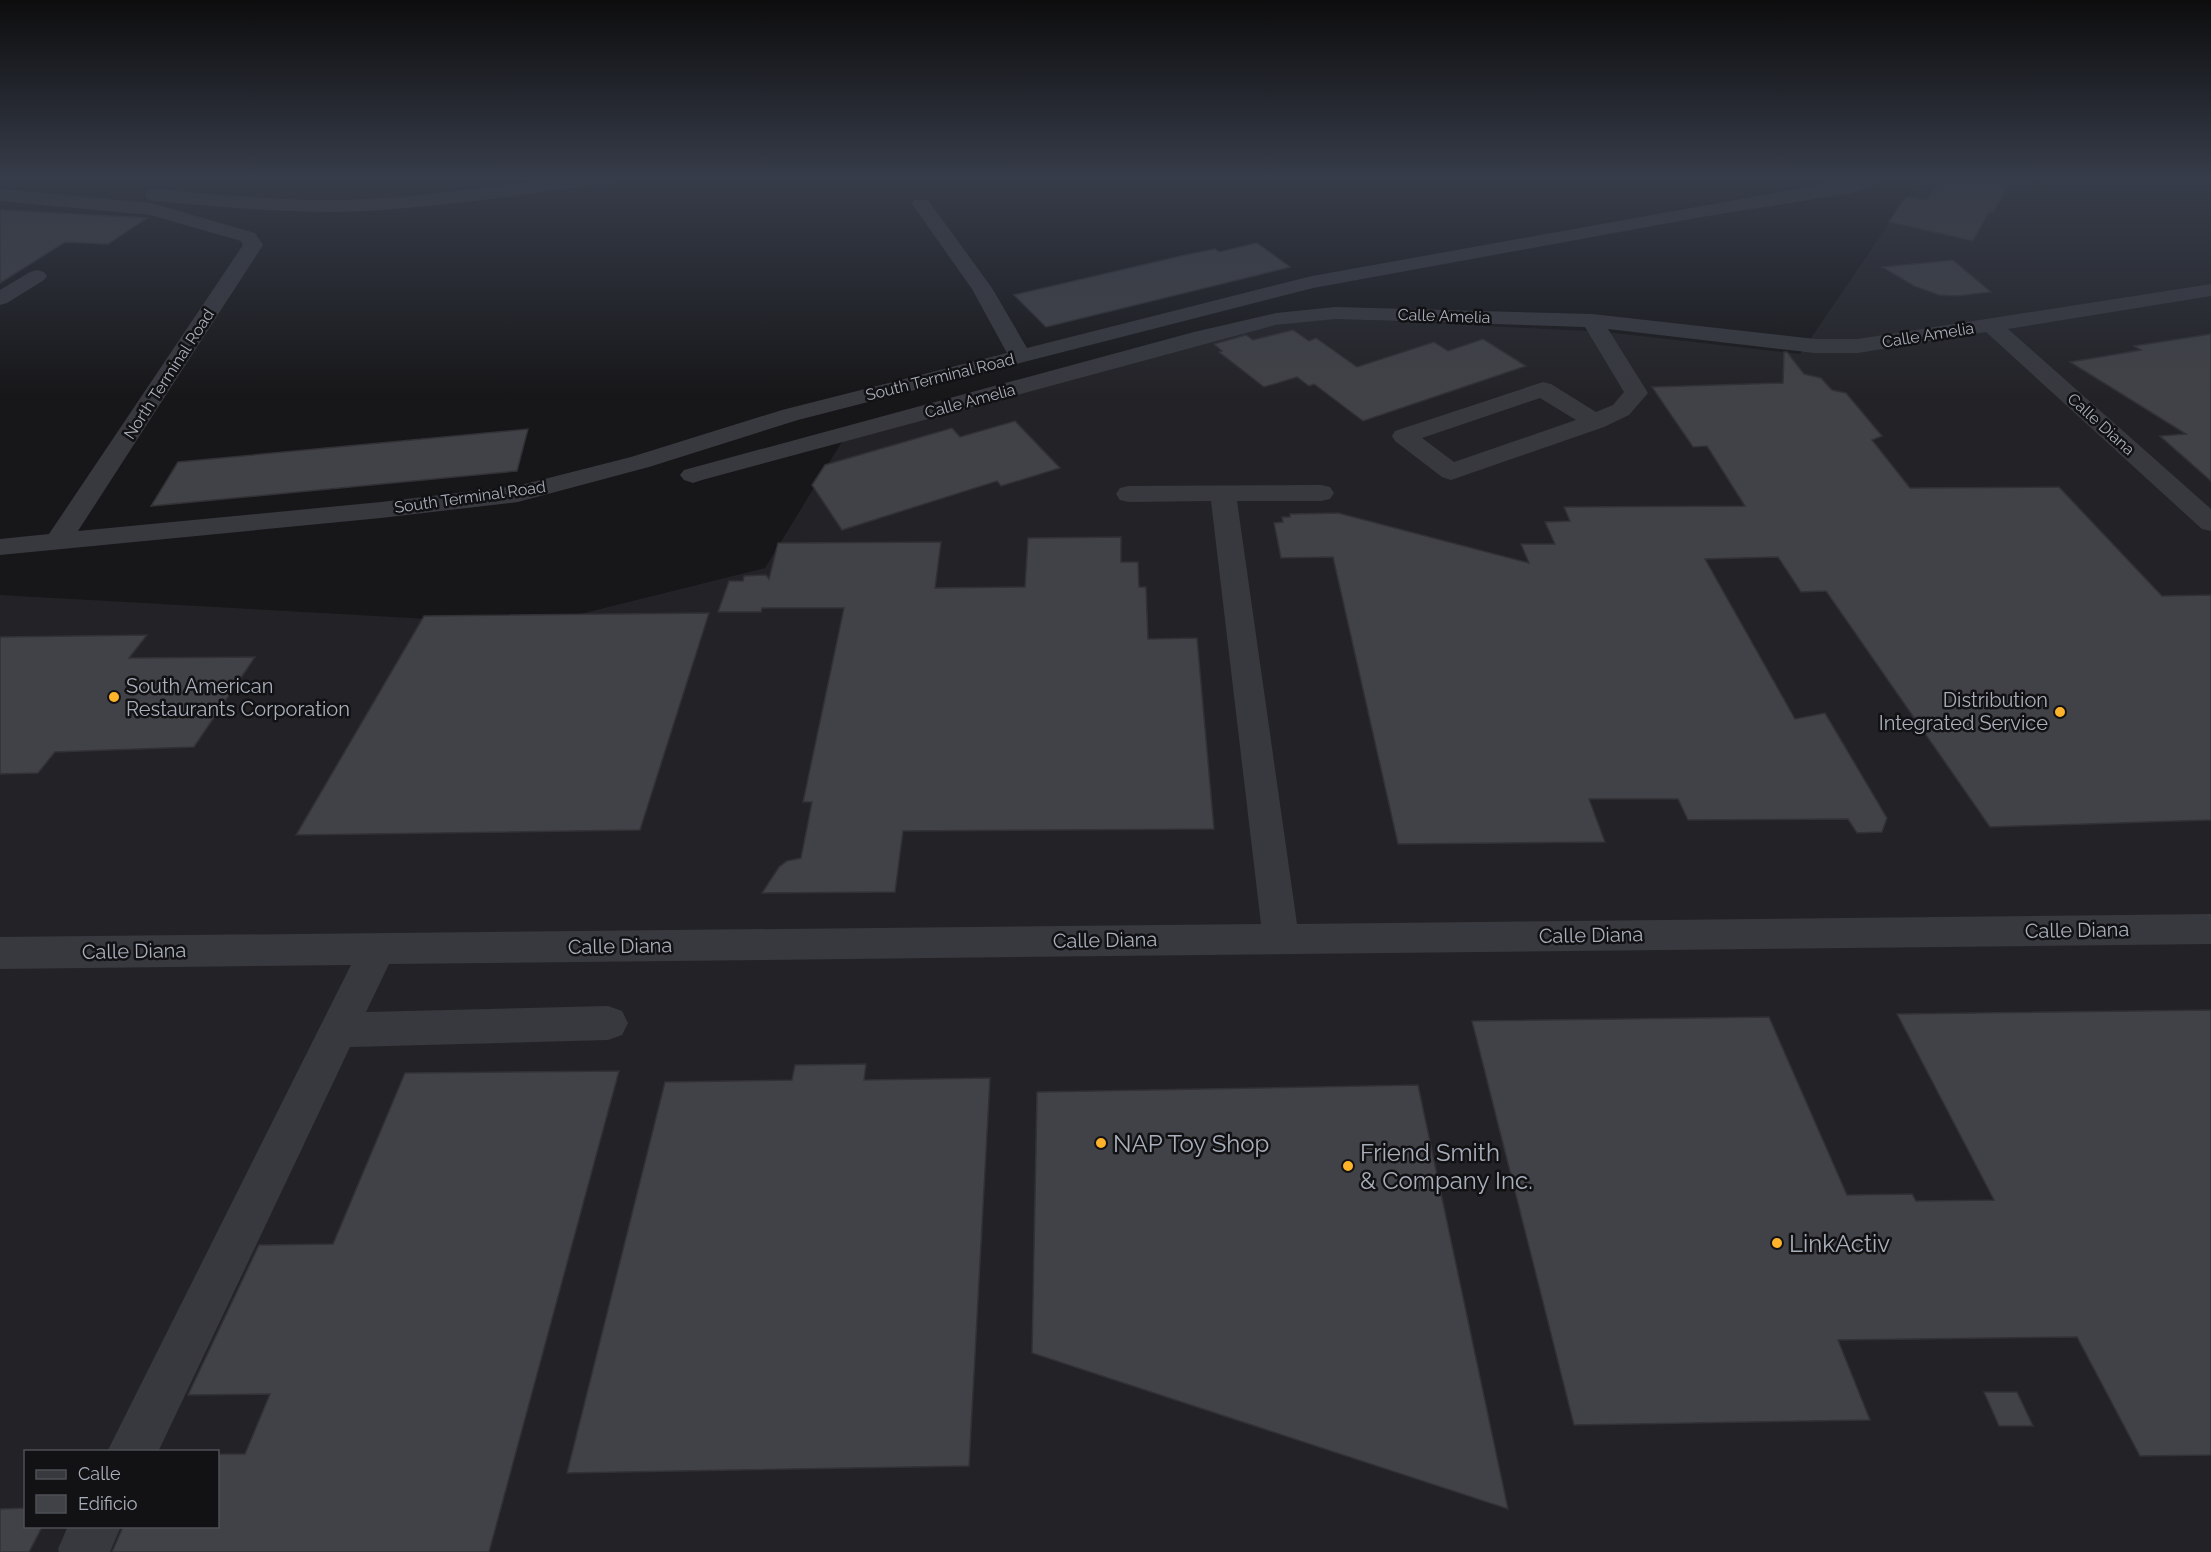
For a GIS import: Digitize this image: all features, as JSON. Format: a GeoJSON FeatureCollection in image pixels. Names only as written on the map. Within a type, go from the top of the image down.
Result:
{"type":"FeatureCollection","features":[{"type":"Feature","properties":{"kind":"street","name":"North Terminal Road"},"geometry":{"type":"LineString","coordinates":[[58,541],[249,250]]}},
{"type":"Feature","properties":{"kind":"street"},"geometry":{"type":"LineString","coordinates":[[955,250],[982,288],[1021,357]]}},
{"type":"Feature","properties":{"kind":"street","name":"South Terminal Road"},"geometry":{"type":"LineString","coordinates":[[0,547],[381,510],[518,494],[599,474],[790,415],[1312,282],[1485,250]]}},
{"type":"Feature","properties":{"kind":"street"},"geometry":{"type":"LineString","coordinates":[[0,299],[37,276]]}},
{"type":"Feature","properties":{"kind":"street","name":"Calle Amelia"},"geometry":{"type":"LineString","coordinates":[[693,476],[1202,337],[1276,319],[1335,313],[1592,321],[1826,346],[1858,346],[2211,290]]}},
{"type":"Feature","properties":{"kind":"street"},"geometry":{"type":"LineString","coordinates":[[1592,321],[1636,393],[1621,410],[1595,422],[1451,472],[1404,436],[1543,389],[1595,422]]}},
{"type":"Feature","properties":{"kind":"street","name":"Calle Diana"},"geometry":{"type":"LineString","coordinates":[[1990,325],[2211,523]]}},
{"type":"Feature","properties":{"kind":"street"},"geometry":{"type":"LineString","coordinates":[[1129,494],[1321,493]]}},
{"type":"Feature","properties":{"kind":"street"},"geometry":{"type":"LineString","coordinates":[[1223,494],[1281,938]]}},
{"type":"Feature","properties":{"kind":"street","name":"Calle Diana"},"geometry":{"type":"LineString","coordinates":[[0,953],[2211,929]]}},
{"type":"Feature","properties":{"kind":"street"},"geometry":{"type":"LineString","coordinates":[[133,1450],[378,948]]}},
{"type":"Feature","properties":{"kind":"street"},"geometry":{"type":"LineString","coordinates":[[339,1030],[608,1023]]}},
{"type":"Feature","properties":{"kind":"shaded area"},"geometry":{"type":"Polygon","coordinates":[[[1871,250],[2211,250],[2211,1552],[0,1552],[0,595],[536,625],[765,568],[843,440],[1248,329],[1331,318],[1605,332],[1800,354],[1871,250]]]}},
{"type":"Feature","properties":{"kind":"building"},"geometry":{"type":"Polygon","coordinates":[[[0,250],[52,250],[0,283],[0,250]]]}},
{"type":"Feature","properties":{"kind":"building"},"geometry":{"type":"Polygon","coordinates":[[[1208,250],[1267,250],[1290,267],[1046,327],[1014,295],[1181,256],[1208,250]]]}},
{"type":"Feature","properties":{"kind":"building"},"geometry":{"type":"Polygon","coordinates":[[[1953,260],[1991,292],[1956,296],[1939,295],[1914,286],[1882,267],[1953,260]]]}},
{"type":"Feature","properties":{"kind":"building"},"geometry":{"type":"Polygon","coordinates":[[[1293,330],[1309,341],[1316,338],[1357,367],[1434,342],[1448,351],[1483,339],[1526,366],[1363,421],[1314,384],[1309,386],[1297,377],[1264,387],[1219,352],[1222,351],[1214,344],[1246,335],[1253,340],[1293,330]]]}},
{"type":"Feature","properties":{"kind":"building"},"geometry":{"type":"Polygon","coordinates":[[[2211,334],[2211,481],[2160,436],[2186,434],[2070,362],[2141,350],[2134,346],[2211,334]]]}},
{"type":"Feature","properties":{"kind":"building"},"geometry":{"type":"Polygon","coordinates":[[[1784,352],[1787,352],[1804,374],[1821,378],[1832,390],[1846,393],[1882,436],[1872,440],[1910,488],[2059,487],[2162,596],[2211,595],[2211,820],[1990,827],[1826,591],[1801,592],[1778,557],[1705,559],[1795,719],[1825,713],[1887,818],[1882,832],[1857,833],[1848,819],[1688,820],[1678,799],[1589,799],[1605,842],[1398,844],[1333,557],[1281,558],[1274,523],[1283,522],[1282,517],[1290,517],[1290,514],[1338,513],[1529,563],[1521,544],[1555,544],[1545,522],[1570,521],[1564,507],[1745,506],[1707,446],[1693,447],[1652,387],[1783,383],[1784,352]]]}},
{"type":"Feature","properties":{"kind":"building"},"geometry":{"type":"Polygon","coordinates":[[[1015,421],[1060,468],[1001,486],[997,481],[842,530],[812,485],[825,465],[952,428],[960,437],[1015,421]]]}},
{"type":"Feature","properties":{"kind":"building"},"geometry":{"type":"Polygon","coordinates":[[[528,429],[517,471],[151,506],[178,462],[528,429]]]}},
{"type":"Feature","properties":{"kind":"building"},"geometry":{"type":"Polygon","coordinates":[[[1121,537],[1121,562],[1138,562],[1139,587],[1146,587],[1148,639],[1197,638],[1214,829],[903,831],[895,892],[762,893],[779,867],[787,861],[801,858],[812,802],[803,802],[844,608],[762,608],[761,612],[718,612],[729,581],[743,581],[744,576],[766,575],[769,579],[778,543],[941,542],[935,588],[1025,587],[1028,538],[1121,537]]]}},
{"type":"Feature","properties":{"kind":"building"},"geometry":{"type":"Polygon","coordinates":[[[709,613],[640,830],[296,835],[424,616],[709,613]]]}},
{"type":"Feature","properties":{"kind":"building","name":"South American Restaurants Corporation"},"geometry":{"type":"Polygon","coordinates":[[[147,635],[129,658],[255,657],[194,747],[55,752],[38,773],[0,774],[0,637],[147,635]]]}},
{"type":"Feature","properties":{"kind":"building","name":"LinkActiv"},"geometry":{"type":"Polygon","coordinates":[[[2211,1010],[2211,1455],[2140,1456],[2077,1337],[1838,1340],[1870,1420],[1574,1425],[1472,1021],[1769,1017],[1847,1195],[1912,1194],[1916,1201],[1994,1200],[1897,1014],[2211,1010]]]}},
{"type":"Feature","properties":{"kind":"building"},"geometry":{"type":"Polygon","coordinates":[[[866,1064],[864,1080],[990,1078],[969,1466],[567,1473],[665,1082],[792,1080],[795,1065],[866,1064]]]}},
{"type":"Feature","properties":{"kind":"building"},"geometry":{"type":"Polygon","coordinates":[[[619,1071],[489,1552],[112,1552],[123,1528],[219,1528],[219,1454],[245,1454],[270,1394],[188,1395],[259,1245],[333,1244],[405,1073],[619,1071]]]}},
{"type":"Feature","properties":{"kind":"building"},"geometry":{"type":"Polygon","coordinates":[[[1418,1085],[1508,1509],[1032,1353],[1037,1092],[1418,1085]]]}},
{"type":"Feature","properties":{"kind":"building"},"geometry":{"type":"Polygon","coordinates":[[[1984,1392],[2017,1392],[2033,1426],[1999,1426],[1984,1392]]]}},
{"type":"Feature","properties":{"kind":"building"},"geometry":{"type":"Polygon","coordinates":[[[24,1508],[24,1528],[41,1528],[29,1552],[0,1552],[0,1509],[24,1508]]]}},
{"type":"Feature","properties":{"kind":"place","name":"South American Restaurants Corporation"},"geometry":{"type":"Point","coordinates":[114,697]}},
{"type":"Feature","properties":{"kind":"place","name":"Distribution Integrated Service"},"geometry":{"type":"Point","coordinates":[2060,712]}},
{"type":"Feature","properties":{"kind":"place","name":"NAP Toy Shop"},"geometry":{"type":"Point","coordinates":[1101,1143]}},
{"type":"Feature","properties":{"kind":"place","name":"Friend Smith & Company Inc."},"geometry":{"type":"Point","coordinates":[1348,1166]}},
{"type":"Feature","properties":{"kind":"place","name":"LinkActiv"},"geometry":{"type":"Point","coordinates":[1777,1243]}}]}
